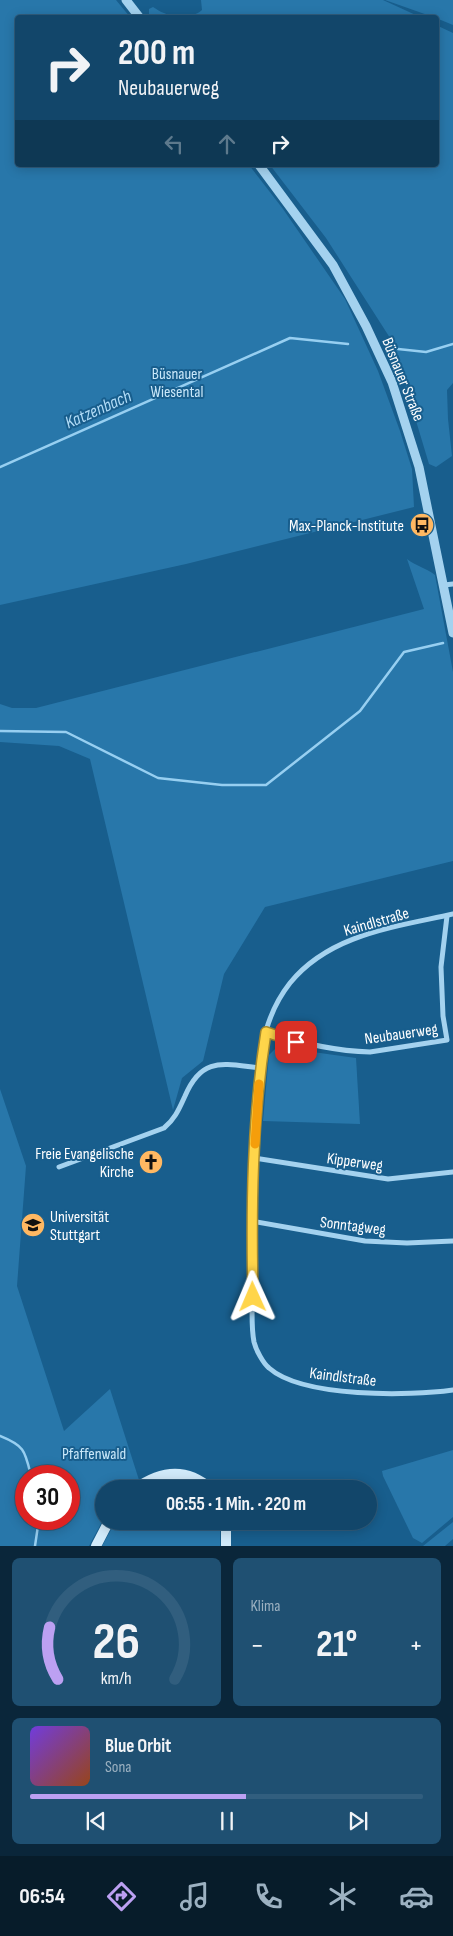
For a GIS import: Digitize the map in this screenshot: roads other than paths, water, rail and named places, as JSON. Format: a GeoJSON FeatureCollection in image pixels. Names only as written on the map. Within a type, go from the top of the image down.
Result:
{"type":"FeatureCollection","features":[{"type":"Feature","properties":{"kind":"main road"},"geometry":{"type":"LineString","coordinates":[[150,1480],[157,1476],[173,1474],[190,1476],[199,1480]]}},
{"type":"Feature","properties":{"kind":"main road"},"geometry":{"type":"LineString","coordinates":[[96,1546],[104,1530]]}},
{"type":"Feature","properties":{"kind":"main road"},"geometry":{"type":"LineString","coordinates":[[226,1530],[226,1546]]}},
{"type":"Feature","properties":{"kind":"street"},"geometry":{"type":"LineString","coordinates":[[126,0],[138,15]]}},
{"type":"Feature","properties":{"kind":"street","name":"Büsnauer Straße"},"geometry":{"type":"LineString","coordinates":[[260,167],[333,265],[366,326],[392,382],[419,467],[448,584],[453,633]]}},
{"type":"Feature","properties":{"kind":"street","name":"Kaindlstraße"},"geometry":{"type":"LineString","coordinates":[[453,914],[353,938],[326,951],[305,967],[278,999],[266,1032],[260,1068],[252,1221],[254,1343],[268,1368],[296,1382],[353,1392],[403,1393],[453,1390]]}},
{"type":"Feature","properties":{"kind":"street","name":"Neubauerweg"},"geometry":{"type":"LineString","coordinates":[[266,1032],[296,1042],[359,1052],[447,1040],[443,1016],[440,967],[447,916]]}},
{"type":"Feature","properties":{"kind":"street"},"geometry":{"type":"LineString","coordinates":[[59,1167],[164,1128],[174,1119],[190,1084],[200,1071],[211,1066],[226,1065],[260,1068]]}},
{"type":"Feature","properties":{"kind":"street","name":"Kipperweg"},"geometry":{"type":"LineString","coordinates":[[254,1158],[388,1179],[453,1172]]}},
{"type":"Feature","properties":{"kind":"street","name":"Sonntagweg"},"geometry":{"type":"LineString","coordinates":[[252,1221],[365,1241],[407,1243],[453,1241]]}},
{"type":"Feature","properties":{"kind":"waterway","name":"Katzenbach"},"geometry":{"type":"LineString","coordinates":[[0,467],[290,338],[348,344]]}},
{"type":"Feature","properties":{"kind":"waterway","name":"Katzenbach"},"geometry":{"type":"LineString","coordinates":[[398,349],[426,352],[453,344]]}},
{"type":"Feature","properties":{"kind":"waterway"},"geometry":{"type":"LineString","coordinates":[[0,731],[66,732],[158,778],[222,785],[266,785],[360,711],[404,652],[443,643]]}},
{"type":"Feature","properties":{"kind":"waterway","name":"Katzenbach"},"geometry":{"type":"LineString","coordinates":[[0,1436],[15,1443],[23,1450],[28,1465]]}},
{"type":"Feature","properties":{"kind":"waterway","name":"Katzenbach"},"geometry":{"type":"LineString","coordinates":[[35,1546],[37,1530]]}},
{"type":"Feature","properties":{"kind":"place","name":"Max-Planck-Institute"},"geometry":{"type":"Point","coordinates":[422,525]}},
{"type":"Feature","properties":{"kind":"place","name":"Freie Evangelische Kirche"},"geometry":{"type":"Point","coordinates":[151,1162]}},
{"type":"Feature","properties":{"kind":"place","name":"Universität Stuttgart"},"geometry":{"type":"Point","coordinates":[33,1225]}},
{"type":"Feature","properties":{"kind":"park label","name":"Büsnauer Wiesental"},"geometry":{"type":"Point","coordinates":[177,382]}},
{"type":"Feature","properties":{"kind":"park label","name":"Pfaffenwald"},"geometry":{"type":"Point","coordinates":[94,1453]}}]}
